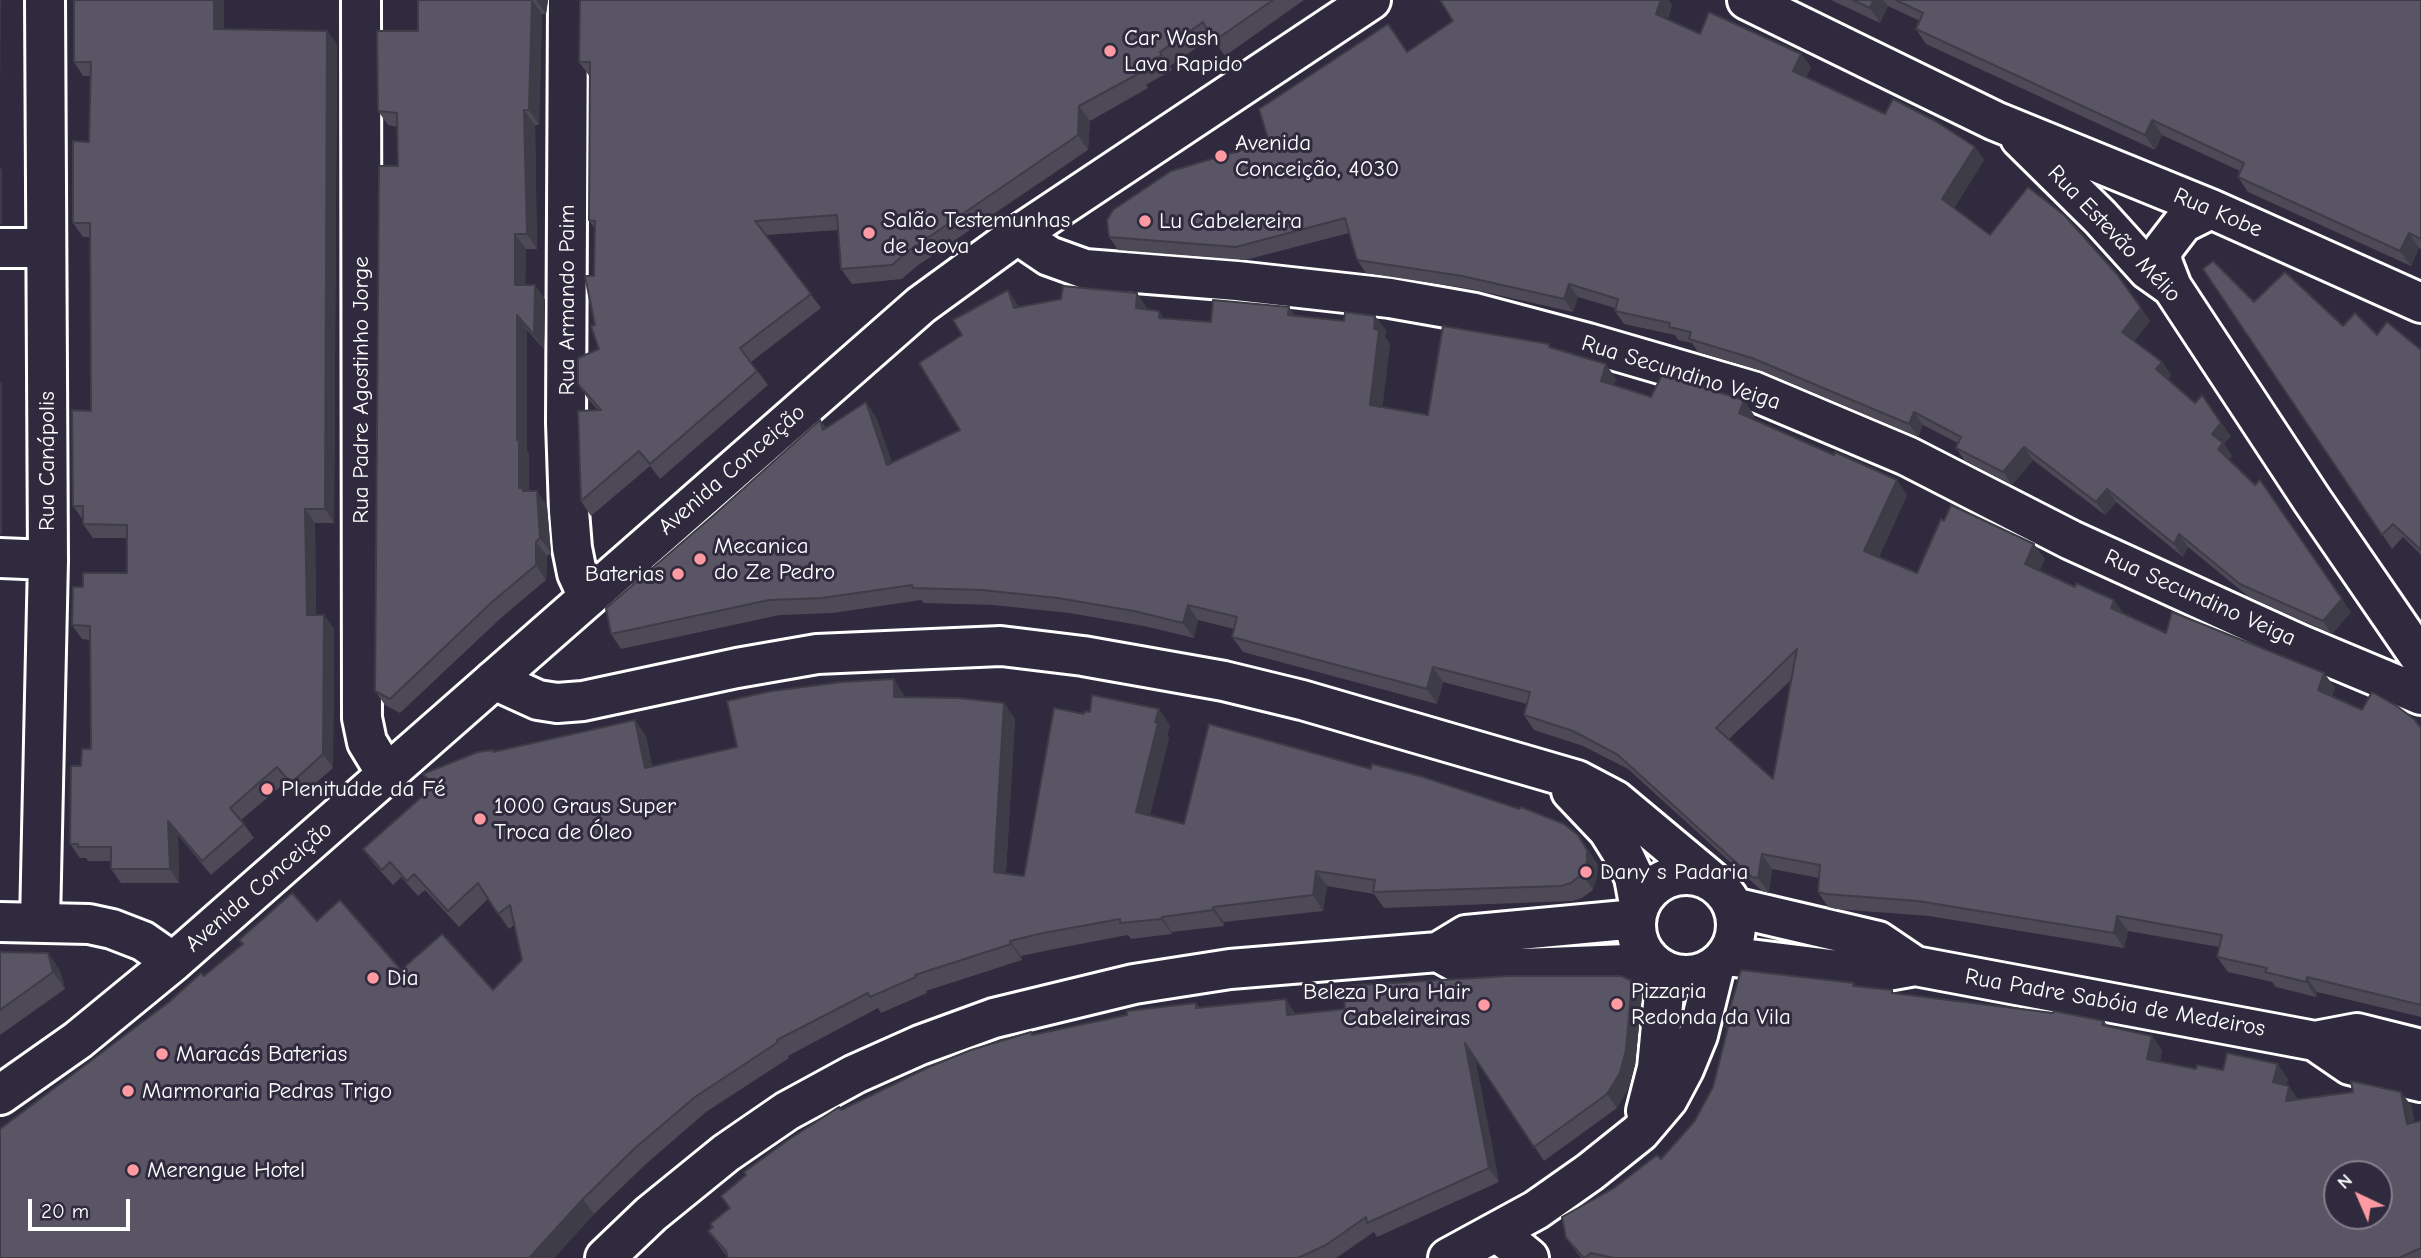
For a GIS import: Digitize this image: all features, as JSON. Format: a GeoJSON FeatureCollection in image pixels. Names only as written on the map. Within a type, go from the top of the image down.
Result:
{"type":"FeatureCollection","features":[{"type":"Feature","properties":{"kind":"street","name":"Rua Canápolis"},"geometry":{"type":"LineString","coordinates":[[40,922],[48,560],[45,0]]}},
{"type":"Feature","properties":{"kind":"street","name":"Rua Padre Agostinho Jorge"},"geometry":{"type":"LineString","coordinates":[[360,0],[362,718],[367,742],[387,775]]}},
{"type":"Feature","properties":{"kind":"street","name":"Rua Armando Paim"},"geometry":{"type":"LineString","coordinates":[[568,0],[568,486],[572,548],[577,573],[588,597]]}},
{"type":"Feature","properties":{"kind":"street","name":"Avenida Conceição"},"geometry":{"type":"LineString","coordinates":[[0,1095],[78,1040],[173,962],[921,305],[1018,235],[1371,0]]}},
{"type":"Feature","properties":{"kind":"street","name":"Rua Estevão Mélio"},"geometry":{"type":"LineString","coordinates":[[1747,0],[2013,129],[2025,145],[2100,217],[2148,270],[2172,286],[2312,500],[2421,659]]}},
{"type":"Feature","properties":{"kind":"street","name":"Rua Kobe"},"geometry":{"type":"LineString","coordinates":[[2013,129],[2211,209],[2421,303]]}},
{"type":"Feature","properties":{"kind":"street"},"geometry":{"type":"LineString","coordinates":[[2100,217],[2127,175]]}},
{"type":"Feature","properties":{"kind":"street"},"geometry":{"type":"LineString","coordinates":[[2172,286],[2162,261],[2163,249],[2183,223],[2211,209]]}},
{"type":"Feature","properties":{"kind":"street","name":"Rua Secundino Veiga"},"geometry":{"type":"LineString","coordinates":[[1018,235],[1049,256],[1085,269],[1237,281],[1390,298],[1475,313],[1753,391],[1906,456],[2071,540],[2300,644],[2421,695]]}},
{"type":"Feature","properties":{"kind":"street"},"geometry":{"type":"LineString","coordinates":[[0,248],[46,248]]}},
{"type":"Feature","properties":{"kind":"street"},"geometry":{"type":"LineString","coordinates":[[0,558],[48,560]]}},
{"type":"Feature","properties":{"kind":"street"},"geometry":{"type":"LineString","coordinates":[[494,680],[537,700],[570,702],[817,654],[1001,646],[1083,656],[1237,684],[1327,707],[1577,780],[1615,800],[1723,894],[1736,924],[1734,941],[1720,961],[1698,1034],[1684,1069],[1668,1099],[1640,1132],[1536,1210],[1448,1258]]}},
{"type":"Feature","properties":{"kind":"street"},"geometry":{"type":"LineString","coordinates":[[1548,772],[1579,799],[1608,830],[1623,854],[1634,877],[1636,936],[1642,951],[1659,967],[1657,1068],[1640,1132]]}},
{"type":"Feature","properties":{"kind":"street"},"geometry":{"type":"LineString","coordinates":[[1637,912],[1649,890],[1679,874],[1696,875],[1723,894]]}},
{"type":"Feature","properties":{"kind":"street","name":"Rua Padre Sabóia de Medeiros"},"geometry":{"type":"LineString","coordinates":[[1723,894],[1878,942],[1915,966]]}},
{"type":"Feature","properties":{"kind":"street"},"geometry":{"type":"LineString","coordinates":[[605,1258],[651,1214],[704,1170],[787,1111],[855,1074],[920,1045],[981,1023],[1135,984],[1230,969],[1438,952],[1466,935],[1637,912]]}},
{"type":"Feature","properties":{"kind":"street"},"geometry":{"type":"LineString","coordinates":[[0,922],[89,924],[112,929],[143,941],[173,962]]}},
{"type":"Feature","properties":{"kind":"street"},"geometry":{"type":"LineString","coordinates":[[1438,952],[1472,970],[1659,967],[1691,975],[1703,972],[1720,961]]}},
{"type":"Feature","properties":{"kind":"street","name":"Rua Padre Sabóia de Medeiros"},"geometry":{"type":"LineString","coordinates":[[1720,961],[1871,974],[1915,966],[2315,1041],[2357,1033],[2421,1049]]}},
{"type":"Feature","properties":{"kind":"street","name":"Rua Padre Sabóia de Medeiros"},"geometry":{"type":"LineString","coordinates":[[2315,1041],[2350,1065],[2421,1082]]}},
{"type":"Feature","properties":{"kind":"street"},"geometry":{"type":"LineString","coordinates":[[1497,1232],[1529,1258]]}},
{"type":"Feature","properties":{"kind":"building"},"geometry":{"type":"Polygon","coordinates":[[[74,0],[214,0],[214,29],[327,31],[325,509],[305,509],[307,615],[324,615],[323,754],[291,783],[277,767],[230,808],[244,824],[202,861],[168,821],[170,869],[111,869],[111,847],[78,847],[78,844],[70,844],[71,766],[81,766],[82,749],[91,749],[90,626],[72,625],[73,587],[83,587],[83,573],[127,573],[127,525],[83,524],[83,506],[73,506],[72,410],[91,411],[90,223],[73,223],[73,141],[89,142],[91,62],[74,62],[74,0]]]}},
{"type":"Feature","properties":{"kind":"building"},"geometry":{"type":"Polygon","coordinates":[[[418,0],[532,0],[529,110],[524,110],[527,234],[515,234],[515,285],[535,285],[534,335],[517,315],[517,440],[519,439],[519,488],[523,488],[523,491],[537,491],[540,538],[536,542],[536,565],[492,602],[390,699],[375,691],[379,166],[398,166],[397,113],[378,111],[377,31],[418,31],[418,0]]]}},
{"type":"Feature","properties":{"kind":"building"},"geometry":{"type":"Polygon","coordinates":[[[580,0],[1273,0],[1214,41],[1203,22],[1160,52],[1162,55],[1135,70],[1138,74],[1079,106],[1078,135],[892,265],[841,269],[837,215],[755,221],[811,294],[740,348],[757,371],[650,464],[639,451],[581,501],[578,411],[601,410],[578,384],[578,358],[599,349],[591,326],[595,325],[585,276],[594,276],[595,221],[589,220],[590,62],[579,62],[580,0]]]}},
{"type":"Feature","properties":{"kind":"building"},"geometry":{"type":"Polygon","coordinates":[[[1440,0],[1661,0],[1656,14],[1700,34],[1709,12],[1801,54],[1793,71],[1885,114],[1893,99],[1937,122],[1975,147],[1942,199],[1990,235],[2028,187],[2064,215],[2116,273],[2141,308],[2122,332],[2162,362],[2156,369],[2195,403],[2202,395],[2221,423],[2212,434],[2223,443],[2218,449],[2255,485],[2260,480],[2342,599],[2323,621],[2240,584],[2179,534],[2174,544],[2107,489],[2096,502],[2024,447],[2003,472],[1956,448],[1961,437],[1914,412],[1909,424],[1752,358],[1689,339],[1691,332],[1669,327],[1670,323],[1615,311],[1618,299],[1569,284],[1564,299],[1462,276],[1357,260],[1345,218],[1236,247],[1109,237],[1107,220],[1113,210],[1171,171],[1269,142],[1259,109],[1388,24],[1407,52],[1453,21],[1440,0]]]}},
{"type":"Feature","properties":{"kind":"building"},"geometry":{"type":"Polygon","coordinates":[[[1853,0],[1873,0],[1870,8],[1853,0]]]}},
{"type":"Feature","properties":{"kind":"building"},"geometry":{"type":"Polygon","coordinates":[[[1896,0],[2421,0],[2421,239],[2409,233],[2400,251],[2238,177],[2244,163],[2152,120],[2145,135],[1916,29],[1923,13],[1896,0]]]}},
{"type":"Feature","properties":{"kind":"building"},"geometry":{"type":"Polygon","coordinates":[[[2213,261],[2254,302],[2285,272],[2343,326],[2355,313],[2377,335],[2387,322],[2421,350],[2421,550],[2393,524],[2382,535],[2203,269],[2213,261]]]}},
{"type":"Feature","properties":{"kind":"building"},"geometry":{"type":"Polygon","coordinates":[[[1063,286],[1137,293],[1136,308],[1159,311],[1159,318],[1211,322],[1213,300],[1289,307],[1288,315],[1344,321],[1345,312],[1375,316],[1374,329],[1379,330],[1370,405],[1428,415],[1443,326],[1549,344],[1549,347],[1606,364],[1601,381],[1651,397],[1662,375],[1744,400],[1739,413],[1897,480],[1864,551],[1917,573],[1941,519],[1944,521],[1951,505],[2034,544],[2025,564],[2075,587],[2076,583],[2114,600],[2111,608],[2166,633],[2172,612],[2324,673],[2318,690],[2362,710],[2372,692],[2398,707],[2421,728],[2421,1005],[2307,977],[2306,982],[2265,972],[2267,968],[2217,957],[2222,935],[2117,916],[2114,933],[1918,901],[1826,894],[1818,892],[1820,865],[1762,854],[1758,878],[1752,877],[1618,755],[1573,731],[1524,715],[1530,692],[1433,667],[1427,689],[1232,637],[1237,617],[1188,605],[1183,623],[1134,611],[1058,598],[982,590],[913,588],[912,585],[822,598],[769,600],[611,634],[606,608],[820,420],[823,430],[866,402],[887,465],[960,430],[919,363],[962,335],[953,320],[1008,290],[1014,308],[1061,299],[1063,286]],[[1797,649],[1716,728],[1773,779],[1797,649]]]}},
{"type":"Feature","properties":{"kind":"building"},"geometry":{"type":"Polygon","coordinates":[[[894,679],[894,697],[958,698],[1004,703],[994,872],[1024,876],[1054,708],[1084,714],[1085,711],[1090,712],[1092,695],[1159,709],[1136,812],[1184,824],[1209,724],[1371,769],[1372,764],[1420,776],[1519,809],[1521,807],[1564,824],[1578,835],[1587,850],[1587,861],[1582,874],[1571,883],[1561,886],[1373,892],[1375,880],[1316,871],[1313,895],[1213,907],[1213,910],[1161,919],[1120,923],[1120,919],[1043,933],[1010,941],[1011,944],[915,975],[916,977],[870,997],[868,993],[777,1040],[778,1042],[695,1097],[635,1148],[529,1258],[0,1258],[0,1129],[169,1002],[201,973],[204,976],[243,944],[239,940],[292,893],[317,921],[340,900],[401,970],[442,934],[493,990],[522,960],[510,905],[498,914],[478,883],[448,911],[414,874],[407,881],[390,862],[382,870],[363,849],[434,786],[423,774],[478,752],[493,752],[635,720],[645,768],[737,747],[727,701],[772,691],[842,682],[894,679]]]}},
{"type":"Feature","properties":{"kind":"building"},"geometry":{"type":"Polygon","coordinates":[[[0,952],[48,953],[53,972],[0,1010],[0,952]]]}},
{"type":"Feature","properties":{"kind":"building"},"geometry":{"type":"Polygon","coordinates":[[[1741,970],[1854,983],[1853,986],[1892,990],[1892,993],[2054,1011],[2104,1021],[2102,1025],[2152,1036],[2147,1059],[2196,1069],[2197,1065],[2223,1070],[2227,1053],[2278,1064],[2273,1082],[2289,1086],[2286,1101],[2353,1092],[2351,1081],[2401,1092],[2407,1124],[2421,1121],[2421,1248],[2399,1258],[1614,1258],[1591,1253],[1584,1258],[1566,1238],[1562,1217],[1614,1188],[1657,1155],[1661,1159],[1694,1122],[1713,1087],[1728,1027],[1725,1026],[1741,970]]]}},
{"type":"Feature","properties":{"kind":"building"},"geometry":{"type":"Polygon","coordinates":[[[1509,976],[1621,976],[1632,981],[1626,1050],[1620,1073],[1607,1094],[1534,1147],[1465,1043],[1489,1168],[1367,1223],[1366,1217],[1326,1245],[1298,1258],[728,1258],[726,1251],[708,1231],[713,1227],[710,1224],[730,1208],[721,1196],[746,1175],[744,1172],[788,1140],[839,1107],[841,1110],[929,1067],[971,1050],[1031,1032],[1032,1035],[1127,1015],[1127,1011],[1196,1003],[1196,1008],[1286,999],[1287,1015],[1345,1009],[1343,986],[1509,976]]]}},
{"type":"Feature","properties":{"kind":"place","name":"Car Wash Lava Rapido"},"geometry":{"type":"Point","coordinates":[1110,51]}},
{"type":"Feature","properties":{"kind":"place","name":"Avenida Conceição, 4030"},"geometry":{"type":"Point","coordinates":[1221,156]}},
{"type":"Feature","properties":{"kind":"place","name":"Lu Cabelereira"},"geometry":{"type":"Point","coordinates":[1145,221]}},
{"type":"Feature","properties":{"kind":"place","name":"Salão Testemunhas de Jeova"},"geometry":{"type":"Point","coordinates":[869,233]}},
{"type":"Feature","properties":{"kind":"place","name":"Mecanica do Ze Pedro"},"geometry":{"type":"Point","coordinates":[700,559]}},
{"type":"Feature","properties":{"kind":"place","name":"Baterias"},"geometry":{"type":"Point","coordinates":[678,574]}},
{"type":"Feature","properties":{"kind":"place","name":"Plenitudde da Fé"},"geometry":{"type":"Point","coordinates":[267,789]}},
{"type":"Feature","properties":{"kind":"place","name":"1000 Graus Super Troca de Óleo"},"geometry":{"type":"Point","coordinates":[480,819]}},
{"type":"Feature","properties":{"kind":"place","name":"Dany s Padaria"},"geometry":{"type":"Point","coordinates":[1586,872]}},
{"type":"Feature","properties":{"kind":"place","name":"Dia"},"geometry":{"type":"Point","coordinates":[373,978]}},
{"type":"Feature","properties":{"kind":"place","name":"Pizzaria Redonda da Vila"},"geometry":{"type":"Point","coordinates":[1617,1004]}},
{"type":"Feature","properties":{"kind":"place","name":"Beleza Pura Hair Cabeleireiras"},"geometry":{"type":"Point","coordinates":[1484,1005]}},
{"type":"Feature","properties":{"kind":"place","name":"Maracás Baterias"},"geometry":{"type":"Point","coordinates":[162,1054]}},
{"type":"Feature","properties":{"kind":"place","name":"Marmoraria Pedras Trigo"},"geometry":{"type":"Point","coordinates":[128,1091]}},
{"type":"Feature","properties":{"kind":"place","name":"Merengue Hotel"},"geometry":{"type":"Point","coordinates":[133,1170]}}]}
